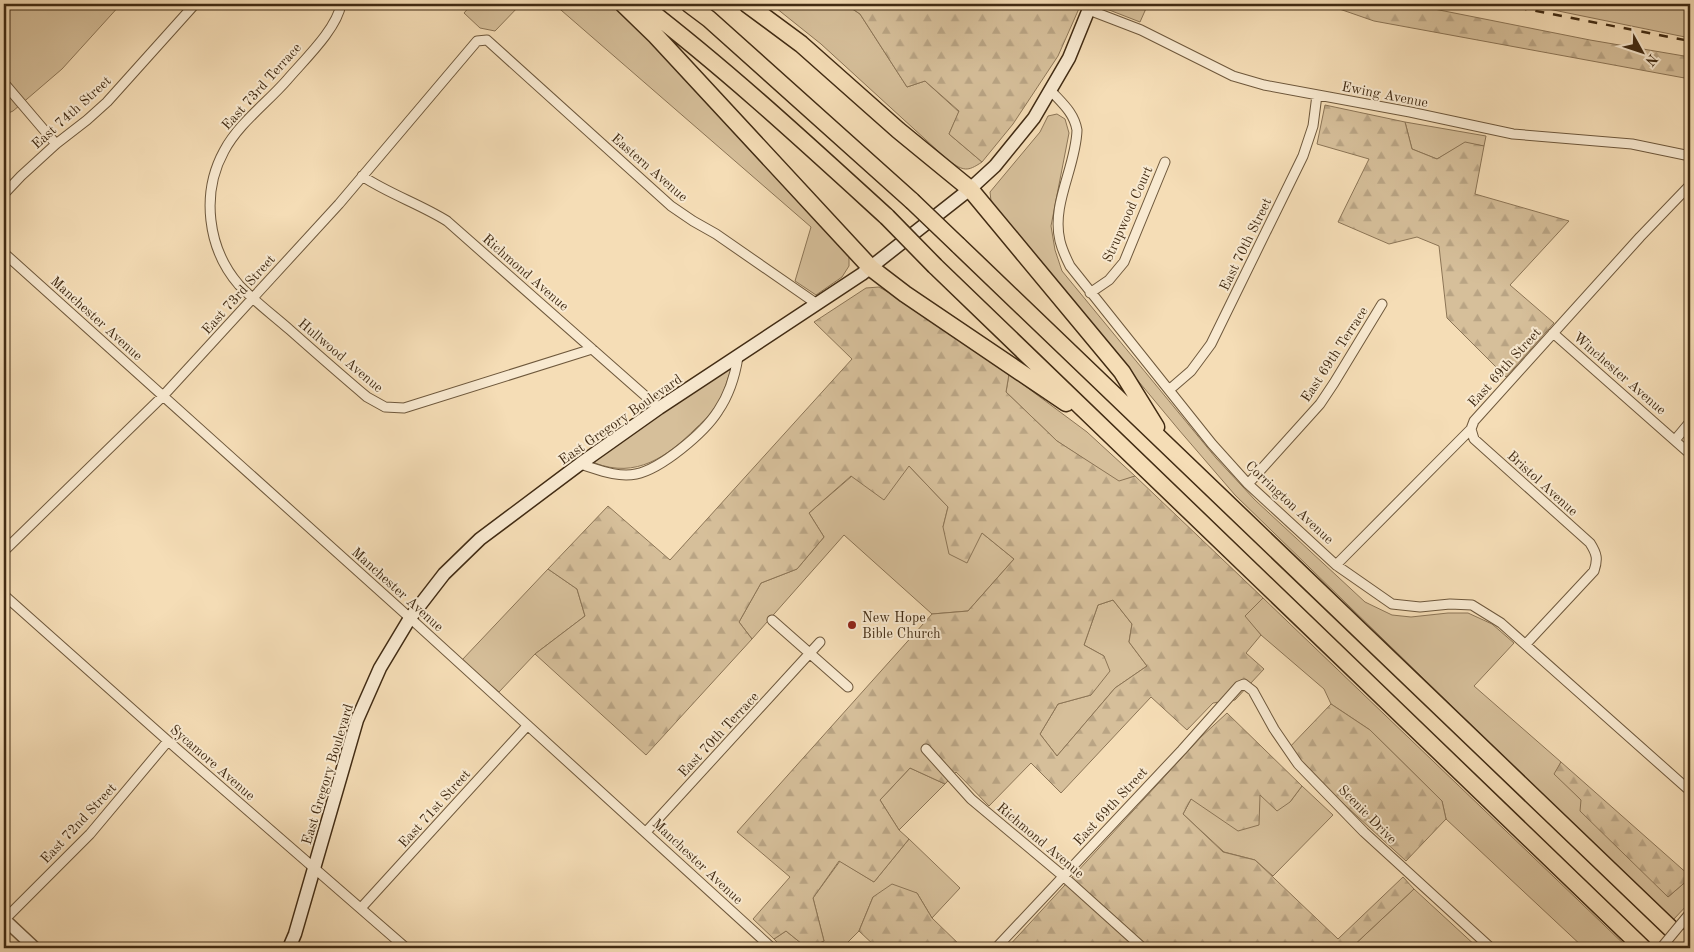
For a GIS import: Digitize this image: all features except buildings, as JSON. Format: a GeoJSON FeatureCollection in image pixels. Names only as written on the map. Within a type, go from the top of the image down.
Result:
{"type":"FeatureCollection","features":[{"type":"Feature","properties":{"kind":"highway"},"geometry":{"type":"LineString","coordinates":[[623,4],[656,36],[871,268],[913,300],[1102,427]]}},
{"type":"Feature","properties":{"kind":"highway"},"geometry":{"type":"LineString","coordinates":[[641,4],[739,82],[887,217],[935,266],[1644,948]]}},
{"type":"Feature","properties":{"kind":"highway"},"geometry":{"type":"LineString","coordinates":[[689,4],[716,25],[912,201],[1690,947]]}},
{"type":"Feature","properties":{"kind":"highway"},"geometry":{"type":"LineString","coordinates":[[748,4],[801,44],[898,130],[970,189],[1122,372],[1169,448]]}},
{"type":"Feature","properties":{"kind":"main road","name":"East Gregory Boulevard"},"geometry":{"type":"LineString","coordinates":[[289,948],[295,934],[357,720],[380,668],[410,618],[444,574],[480,538],[580,464],[659,408],[871,268],[970,189],[994,166],[1034,118],[1069,58],[1090,7]]}},
{"type":"Feature","properties":{"kind":"street","name":"East 74th Street"},"geometry":{"type":"LineString","coordinates":[[4,194],[56,144],[107,102],[195,4]]}},
{"type":"Feature","properties":{"kind":"street","name":"East 73rd Terrace"},"geometry":{"type":"LineString","coordinates":[[210,192],[218,165],[236,134],[283,84],[333,25],[340,12],[341,4]]}},
{"type":"Feature","properties":{"kind":"street","name":"Ewing Avenue"},"geometry":{"type":"LineString","coordinates":[[1090,7],[1233,76],[1264,85],[1410,112],[1513,134],[1632,144],[1690,156]]}},
{"type":"Feature","properties":{"kind":"street","name":"Eastern Avenue"},"geometry":{"type":"LineString","coordinates":[[477,41],[487,40],[672,206],[817,304]]}},
{"type":"Feature","properties":{"kind":"street","name":"East 73rd Street"},"geometry":{"type":"LineString","coordinates":[[4,551],[163,396],[339,204],[477,41]]}},
{"type":"Feature","properties":{"kind":"street"},"geometry":{"type":"LineString","coordinates":[[4,83],[56,144]]}},
{"type":"Feature","properties":{"kind":"street","name":"Corrington Avenue"},"geometry":{"type":"LineString","coordinates":[[1051,91],[1071,112],[1077,130],[1059,211],[1058,226],[1060,241],[1070,266],[1212,444],[1248,484],[1336,565],[1392,604],[1420,607],[1450,604],[1472,605],[1501,623],[1690,791]]}},
{"type":"Feature","properties":{"kind":"street","name":"East 70th Street"},"geometry":{"type":"LineString","coordinates":[[1169,390],[1191,371],[1211,344],[1303,156],[1313,126],[1317,95]]}},
{"type":"Feature","properties":{"kind":"street","name":"Strupwood Court"},"geometry":{"type":"LineString","coordinates":[[1090,293],[1109,280],[1124,262],[1165,162]]}},
{"type":"Feature","properties":{"kind":"street","name":"Richmond Avenue"},"geometry":{"type":"LineString","coordinates":[[362,176],[382,189],[425,207],[447,221],[659,408]]}},
{"type":"Feature","properties":{"kind":"street","name":"East 69th Street"},"geometry":{"type":"LineString","coordinates":[[1336,565],[1471,429],[1474,421],[1640,237],[1690,185]]}},
{"type":"Feature","properties":{"kind":"street","name":"Hullwood Avenue"},"geometry":{"type":"LineString","coordinates":[[210,192],[213,232],[220,255],[230,273],[253,297],[367,398],[385,406],[404,408],[592,349]]}},
{"type":"Feature","properties":{"kind":"street","name":"Manchester Avenue"},"geometry":{"type":"LineString","coordinates":[[4,253],[410,618],[772,948]]}},
{"type":"Feature","properties":{"kind":"street","name":"East 69th Terrace"},"geometry":{"type":"LineString","coordinates":[[1248,484],[1320,404],[1382,304]]}},
{"type":"Feature","properties":{"kind":"street","name":"Winchester Avenue"},"geometry":{"type":"LineString","coordinates":[[1553,333],[1690,454]]}},
{"type":"Feature","properties":{"kind":"street"},"geometry":{"type":"LineString","coordinates":[[580,464],[611,473],[636,474],[670,459],[717,413],[735,376],[738,357]]}},
{"type":"Feature","properties":{"kind":"street"},"geometry":{"type":"LineString","coordinates":[[1675,440],[1690,422]]}},
{"type":"Feature","properties":{"kind":"street","name":"Bristol Avenue"},"geometry":{"type":"LineString","coordinates":[[1471,429],[1474,439],[1590,543],[1597,553],[1594,571],[1526,644]]}},
{"type":"Feature","properties":{"kind":"street","name":"Sycamore Avenue"},"geometry":{"type":"LineString","coordinates":[[4,595],[406,948]]}},
{"type":"Feature","properties":{"kind":"street"},"geometry":{"type":"LineString","coordinates":[[772,620],[848,687]]}},
{"type":"Feature","properties":{"kind":"street","name":"East 70th Terrace"},"geometry":{"type":"LineString","coordinates":[[646,832],[820,642]]}},
{"type":"Feature","properties":{"kind":"street","name":"East 69th Street"},"geometry":{"type":"LineString","coordinates":[[996,948],[1182,750],[1239,686],[1244,684]]}},
{"type":"Feature","properties":{"kind":"street","name":"Scenic Drive"},"geometry":{"type":"LineString","coordinates":[[1244,684],[1253,691],[1274,729],[1298,764],[1364,832],[1491,948]]}},
{"type":"Feature","properties":{"kind":"street","name":"East 71st Street"},"geometry":{"type":"LineString","coordinates":[[360,908],[528,726]]}},
{"type":"Feature","properties":{"kind":"street","name":"East 72nd Street"},"geometry":{"type":"LineString","coordinates":[[4,920],[90,834],[168,741]]}},
{"type":"Feature","properties":{"kind":"street","name":"Richmond Avenue"},"geometry":{"type":"LineString","coordinates":[[926,749],[971,799],[1063,876],[1143,948]]}},
{"type":"Feature","properties":{"kind":"street"},"geometry":{"type":"LineString","coordinates":[[1661,948],[1690,914]]}},
{"type":"Feature","properties":{"kind":"street"},"geometry":{"type":"LineString","coordinates":[[4,920],[35,948]]}},
{"type":"Feature","properties":{"kind":"green space"},"geometry":{"type":"Polygon","coordinates":[[[4,4],[121,4],[62,69],[13,111],[4,115],[4,4]]]}},
{"type":"Feature","properties":{"kind":"green space"},"geometry":{"type":"Polygon","coordinates":[[[472,4],[521,4],[495,31],[480,28],[464,13],[472,4]]]}},
{"type":"Feature","properties":{"kind":"green space"},"geometry":{"type":"Polygon","coordinates":[[[554,4],[610,4],[665,53],[849,254],[849,266],[842,277],[816,295],[795,281],[811,227],[554,4]]]}},
{"type":"Feature","properties":{"kind":"green space"},"geometry":{"type":"Polygon","coordinates":[[[771,4],[845,4],[860,14],[907,87],[925,81],[959,112],[949,134],[982,162],[966,169],[958,167],[949,161],[821,44],[771,4]]]}},
{"type":"Feature","properties":{"kind":"green space"},"geometry":{"type":"Polygon","coordinates":[[[845,4],[1081,4],[1058,56],[1013,124],[982,162],[949,134],[959,111],[925,81],[907,87],[860,14],[845,4]]]}},
{"type":"Feature","properties":{"kind":"green space"},"geometry":{"type":"Polygon","coordinates":[[[1100,4],[1148,4],[1140,22],[1099,6],[1100,4]]]}},
{"type":"Feature","properties":{"kind":"green space"},"geometry":{"type":"Polygon","coordinates":[[[1325,4],[1409,4],[1590,40],[1690,57],[1690,79],[1374,21],[1325,4]]]}},
{"type":"Feature","properties":{"kind":"green space"},"geometry":{"type":"Polygon","coordinates":[[[1524,4],[1690,4],[1690,38],[1524,4]]]}},
{"type":"Feature","properties":{"kind":"green space"},"geometry":{"type":"Polygon","coordinates":[[[1325,105],[1405,122],[1412,149],[1437,159],[1465,142],[1484,146],[1475,194],[1569,221],[1510,285],[1554,323],[1506,377],[1447,318],[1439,246],[1417,237],[1389,244],[1338,222],[1369,159],[1317,144],[1325,105]]]}},
{"type":"Feature","properties":{"kind":"green space"},"geometry":{"type":"Polygon","coordinates":[[[1057,114],[1065,119],[1069,133],[1051,226],[1055,250],[1062,271],[1216,458],[1255,500],[1365,602],[1392,615],[1411,617],[1468,613],[1492,624],[1514,643],[1474,686],[1561,762],[1555,774],[1581,800],[1668,897],[1690,878],[1690,902],[1673,920],[1235,495],[1001,216],[991,201],[990,192],[1040,132],[1048,116],[1057,114]]]}},
{"type":"Feature","properties":{"kind":"green space"},"geometry":{"type":"Polygon","coordinates":[[[1405,122],[1486,136],[1484,146],[1465,143],[1437,159],[1412,149],[1405,122]]]}},
{"type":"Feature","properties":{"kind":"green space"},"geometry":{"type":"Polygon","coordinates":[[[879,287],[893,295],[1009,374],[1006,392],[1057,441],[1119,481],[1135,476],[1263,598],[1245,616],[1261,635],[1246,653],[1264,669],[1235,700],[1213,703],[1187,730],[1151,697],[1061,793],[1031,763],[989,806],[956,772],[945,784],[910,768],[880,800],[899,830],[909,839],[874,882],[839,861],[813,898],[824,941],[807,948],[786,931],[774,939],[753,919],[790,877],[737,832],[932,614],[968,611],[1014,559],[982,533],[967,563],[949,554],[943,527],[948,507],[909,466],[884,500],[851,476],[809,513],[824,537],[797,569],[761,583],[739,622],[752,639],[646,755],[535,654],[585,616],[577,589],[548,569],[608,506],[670,560],[852,359],[814,322],[866,288],[879,287]],[[1113,600],[1098,605],[1084,645],[1104,656],[1110,671],[1091,695],[1058,704],[1040,734],[1057,756],[1115,688],[1147,666],[1129,642],[1132,624],[1113,600]]]}},
{"type":"Feature","properties":{"kind":"green space"},"geometry":{"type":"Polygon","coordinates":[[[726,370],[731,370],[723,392],[710,415],[674,448],[662,456],[637,467],[610,467],[595,463],[595,458],[726,370]]]}},
{"type":"Feature","properties":{"kind":"green space"},"geometry":{"type":"Polygon","coordinates":[[[1009,374],[1087,432],[1135,476],[1119,482],[1057,441],[1006,392],[1009,374]]]}},
{"type":"Feature","properties":{"kind":"green space"},"geometry":{"type":"Polygon","coordinates":[[[909,466],[948,507],[943,527],[982,533],[1014,559],[968,611],[932,614],[844,535],[752,639],[739,622],[761,583],[797,569],[824,537],[809,513],[852,476],[909,466]]]}},
{"type":"Feature","properties":{"kind":"green space"},"geometry":{"type":"Polygon","coordinates":[[[548,569],[577,589],[585,616],[535,654],[499,692],[462,660],[548,569]]]}},
{"type":"Feature","properties":{"kind":"green space"},"geometry":{"type":"Polygon","coordinates":[[[1263,598],[1628,948],[1584,948],[1446,819],[1442,801],[1370,730],[1331,704],[1324,689],[1261,635],[1244,616],[1263,598]]]}},
{"type":"Feature","properties":{"kind":"green space"},"geometry":{"type":"Polygon","coordinates":[[[1113,600],[1132,624],[1129,642],[1147,666],[1115,688],[1057,756],[1040,734],[1058,704],[1091,695],[1104,656],[1084,645],[1098,605],[1113,600]]]}},
{"type":"Feature","properties":{"kind":"green space"},"geometry":{"type":"Polygon","coordinates":[[[1331,704],[1370,730],[1442,801],[1446,819],[1406,861],[1286,751],[1331,704]]]}},
{"type":"Feature","properties":{"kind":"green space"},"geometry":{"type":"Polygon","coordinates":[[[1227,713],[1302,786],[1290,802],[1277,811],[1260,795],[1259,825],[1238,831],[1191,799],[1183,814],[1223,852],[1255,860],[1338,939],[1403,877],[1414,889],[1351,948],[1218,948],[1211,946],[1209,948],[1007,948],[1201,737],[1227,713]]]}},
{"type":"Feature","properties":{"kind":"green space"},"geometry":{"type":"Polygon","coordinates":[[[1561,762],[1690,878],[1668,897],[1580,811],[1581,800],[1554,774],[1561,762]]]}},
{"type":"Feature","properties":{"kind":"green space"},"geometry":{"type":"Polygon","coordinates":[[[910,768],[945,784],[899,830],[880,800],[910,768]]]}},
{"type":"Feature","properties":{"kind":"green space"},"geometry":{"type":"Polygon","coordinates":[[[1302,786],[1333,815],[1273,876],[1255,860],[1224,852],[1183,814],[1191,799],[1260,794],[1290,802],[1302,786]]]}},
{"type":"Feature","properties":{"kind":"green space"},"geometry":{"type":"Polygon","coordinates":[[[909,839],[960,888],[932,918],[917,893],[873,897],[859,931],[842,948],[808,948],[824,941],[813,898],[840,861],[874,882],[909,839]]]}},
{"type":"Feature","properties":{"kind":"green space"},"geometry":{"type":"Polygon","coordinates":[[[892,884],[917,893],[932,918],[963,948],[877,948],[859,931],[873,897],[892,884]]]}},
{"type":"Feature","properties":{"kind":"green space"},"geometry":{"type":"Polygon","coordinates":[[[1414,889],[1478,948],[1351,948],[1414,889]]]}},
{"type":"Feature","properties":{"kind":"green space"},"geometry":{"type":"Polygon","coordinates":[[[786,931],[807,948],[783,948],[774,939],[786,931]]]}},
{"type":"Feature","properties":{"kind":"railway"},"geometry":{"type":"LineString","coordinates":[[1500,4],[1690,41]]}},
{"type":"Feature","properties":{"kind":"place","name":"New Hope Bible Church"},"geometry":{"type":"Point","coordinates":[852,625]}}]}
